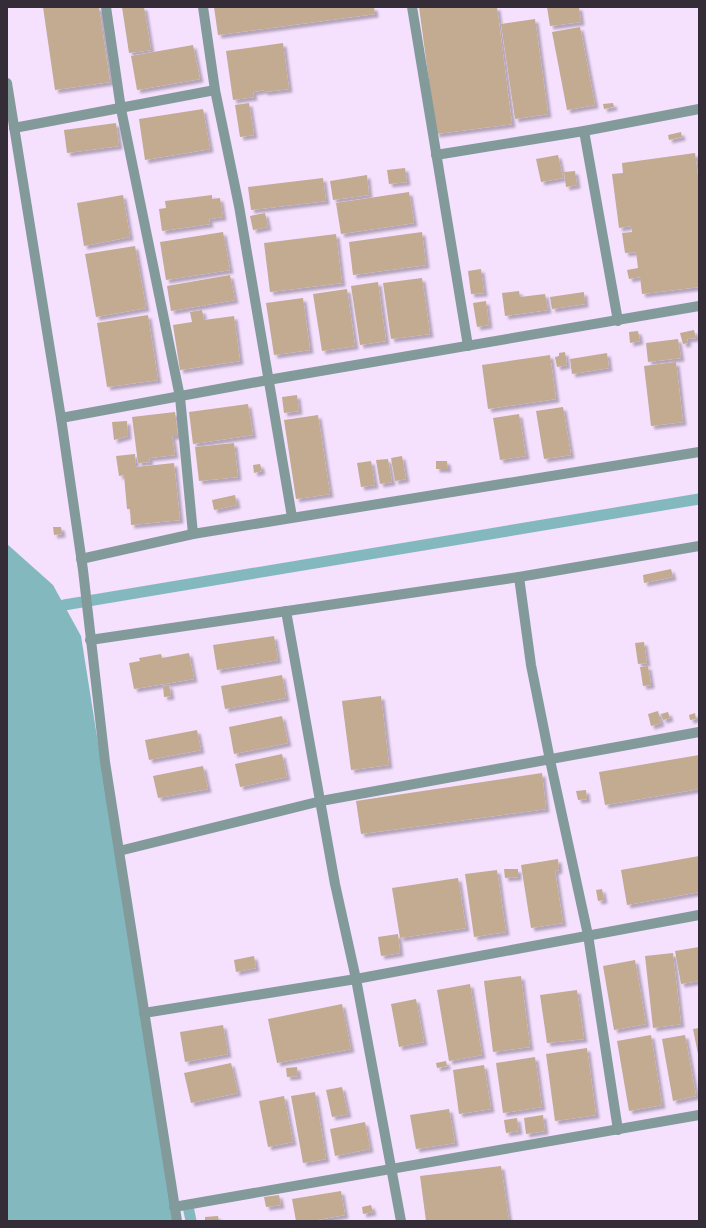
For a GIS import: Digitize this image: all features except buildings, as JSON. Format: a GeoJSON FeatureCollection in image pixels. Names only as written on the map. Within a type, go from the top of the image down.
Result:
{"type":"FeatureCollection","features":[{"type":"Feature","properties":{"kind":"street"},"geometry":{"type":"LineString","coordinates":[[106,7],[121,109],[180,397],[193,534]]}},
{"type":"Feature","properties":{"kind":"street"},"geometry":{"type":"LineString","coordinates":[[203,7],[215,90],[239,206],[292,517]]}},
{"type":"Feature","properties":{"kind":"street"},"geometry":{"type":"LineString","coordinates":[[412,7],[468,346]]}},
{"type":"Feature","properties":{"kind":"street"},"geometry":{"type":"LineString","coordinates":[[7,83],[62,418],[81,559],[105,762],[176,1221]]}},
{"type":"Feature","properties":{"kind":"street"},"geometry":{"type":"LineString","coordinates":[[14,128],[121,109],[215,90]]}},
{"type":"Feature","properties":{"kind":"street"},"geometry":{"type":"LineString","coordinates":[[436,155],[584,131],[699,109]]}},
{"type":"Feature","properties":{"kind":"street"},"geometry":{"type":"LineString","coordinates":[[584,131],[618,321]]}},
{"type":"Feature","properties":{"kind":"street"},"geometry":{"type":"LineString","coordinates":[[62,418],[268,380],[699,306]]}},
{"type":"Feature","properties":{"kind":"street"},"geometry":{"type":"LineString","coordinates":[[81,559],[193,534],[699,452]]}},
{"type":"Feature","properties":{"kind":"street"},"geometry":{"type":"LineString","coordinates":[[90,640],[519,577],[699,546]]}},
{"type":"Feature","properties":{"kind":"street"},"geometry":{"type":"LineString","coordinates":[[519,577],[531,665],[588,935],[618,1130]]}},
{"type":"Feature","properties":{"kind":"street"},"geometry":{"type":"LineString","coordinates":[[286,611],[335,884],[356,979],[401,1221]]}},
{"type":"Feature","properties":{"kind":"street"},"geometry":{"type":"LineString","coordinates":[[119,851],[321,801],[699,732]]}},
{"type":"Feature","properties":{"kind":"street"},"geometry":{"type":"LineString","coordinates":[[144,1013],[356,979],[699,915]]}},
{"type":"Feature","properties":{"kind":"street"},"geometry":{"type":"LineString","coordinates":[[174,1206],[699,1115]]}},
{"type":"Feature","properties":{"kind":"shaded area"},"geometry":{"type":"Polygon","coordinates":[[[7,544],[53,585],[81,636],[174,1221],[7,1221],[7,544]]]}},
{"type":"Feature","properties":{"kind":"waterway"},"geometry":{"type":"LineString","coordinates":[[64,605],[699,499]]}},
{"type":"Feature","properties":{"kind":"waterway"},"geometry":{"type":"LineString","coordinates":[[188,1206],[191,1221]]}}]}
